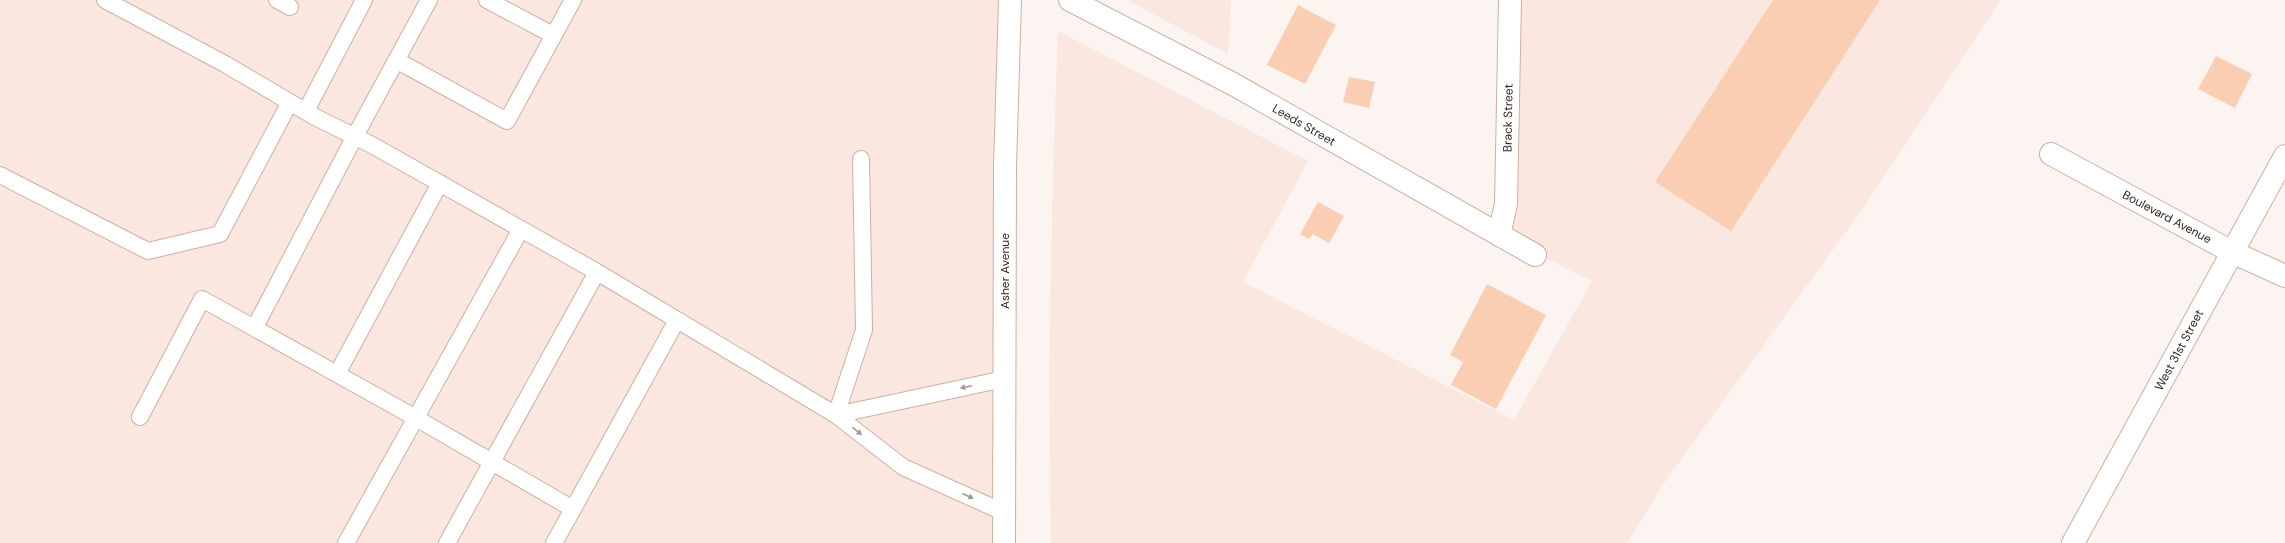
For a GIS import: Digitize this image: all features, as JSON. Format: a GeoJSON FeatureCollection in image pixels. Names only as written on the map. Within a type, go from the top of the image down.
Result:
{"type":"FeatureCollection","features":[{"type":"Feature","properties":{"kind":"street","name":"Asher Avenue"},"geometry":{"type":"LineString","coordinates":[[1004,543],[1005,167],[1010,0]]}},
{"type":"Feature","properties":{"kind":"street","name":"Leeds Street"},"geometry":{"type":"LineString","coordinates":[[1070,0],[1233,84],[1535,255]]}},
{"type":"Feature","properties":{"kind":"street","name":"Brack Street"},"geometry":{"type":"LineString","coordinates":[[1499,235],[1506,204],[1510,0]]}},
{"type":"Feature","properties":{"kind":"street","name":"Boulevard Avenue"},"geometry":{"type":"LineString","coordinates":[[2051,154],[2232,252],[2285,276]]}},
{"type":"Feature","properties":{"kind":"street","name":"West 31st Street"},"geometry":{"type":"LineString","coordinates":[[2073,543],[2285,156]]}},
{"type":"Feature","properties":{"kind":"lane"},"geometry":{"type":"LineString","coordinates":[[105,0],[225,64],[306,111],[440,183],[597,272],[836,416],[903,467],[1004,512]]}},
{"type":"Feature","properties":{"kind":"lane"},"geometry":{"type":"LineString","coordinates":[[306,111],[364,0]]}},
{"type":"Feature","properties":{"kind":"lane"},"geometry":{"type":"LineString","coordinates":[[255,327],[354,136],[429,0]]}},
{"type":"Feature","properties":{"kind":"lane"},"geometry":{"type":"LineString","coordinates":[[487,0],[553,35]]}},
{"type":"Feature","properties":{"kind":"lane"},"geometry":{"type":"LineString","coordinates":[[396,60],[507,121],[573,0]]}},
{"type":"Feature","properties":{"kind":"lane"},"geometry":{"type":"LineString","coordinates":[[0,175],[148,251],[220,234],[290,102]]}},
{"type":"Feature","properties":{"kind":"lane"},"geometry":{"type":"LineString","coordinates":[[836,416],[864,330],[861,159]]}},
{"type":"Feature","properties":{"kind":"lane"},"geometry":{"type":"LineString","coordinates":[[337,374],[440,183]]}},
{"type":"Feature","properties":{"kind":"lane"},"geometry":{"type":"LineString","coordinates":[[346,543],[520,229]]}},
{"type":"Feature","properties":{"kind":"lane"},"geometry":{"type":"LineString","coordinates":[[447,543],[597,272]]}},
{"type":"Feature","properties":{"kind":"lane"},"geometry":{"type":"LineString","coordinates":[[140,417],[202,299],[255,327],[416,418],[573,509]]}},
{"type":"Feature","properties":{"kind":"lane"},"geometry":{"type":"LineString","coordinates":[[554,543],[677,320]]}},
{"type":"Feature","properties":{"kind":"lane"},"geometry":{"type":"LineString","coordinates":[[836,416],[1004,379]]}},
{"type":"Feature","properties":{"kind":"shaded area"},"geometry":{"type":"Polygon","coordinates":[[[0,0],[1011,0],[1008,543],[0,543],[0,0]]]}},
{"type":"Feature","properties":{"kind":"shaded area"},"geometry":{"type":"Polygon","coordinates":[[[1127,0],[1231,0],[1228,54],[1127,0]]]}},
{"type":"Feature","properties":{"kind":"shaded area"},"geometry":{"type":"Polygon","coordinates":[[[1510,0],[2001,0],[1861,211],[1664,483],[1627,543],[1051,543],[1049,373],[1053,171],[1058,31],[1308,161],[1243,282],[1514,420],[1592,281],[1499,235],[1510,0]]]}},
{"type":"Feature","properties":{"kind":"building"},"geometry":{"type":"Polygon","coordinates":[[[1773,0],[1880,0],[1731,231],[1655,182],[1773,0]]]}},
{"type":"Feature","properties":{"kind":"building"},"geometry":{"type":"Polygon","coordinates":[[[1298,5],[1336,25],[1305,84],[1267,65],[1298,5]]]}},
{"type":"Feature","properties":{"kind":"building"},"geometry":{"type":"Polygon","coordinates":[[[2216,56],[2252,74],[2235,108],[2198,89],[2216,56]]]}},
{"type":"Feature","properties":{"kind":"building"},"geometry":{"type":"Polygon","coordinates":[[[1349,77],[1375,82],[1369,108],[1343,102],[1349,77]]]}},
{"type":"Feature","properties":{"kind":"building"},"geometry":{"type":"Polygon","coordinates":[[[1318,202],[1344,216],[1329,243],[1313,234],[1309,239],[1300,234],[1318,202]]]}},
{"type":"Feature","properties":{"kind":"building"},"geometry":{"type":"Polygon","coordinates":[[[1487,284],[1546,315],[1496,409],[1451,385],[1463,362],[1450,355],[1487,284]]]}}]}
